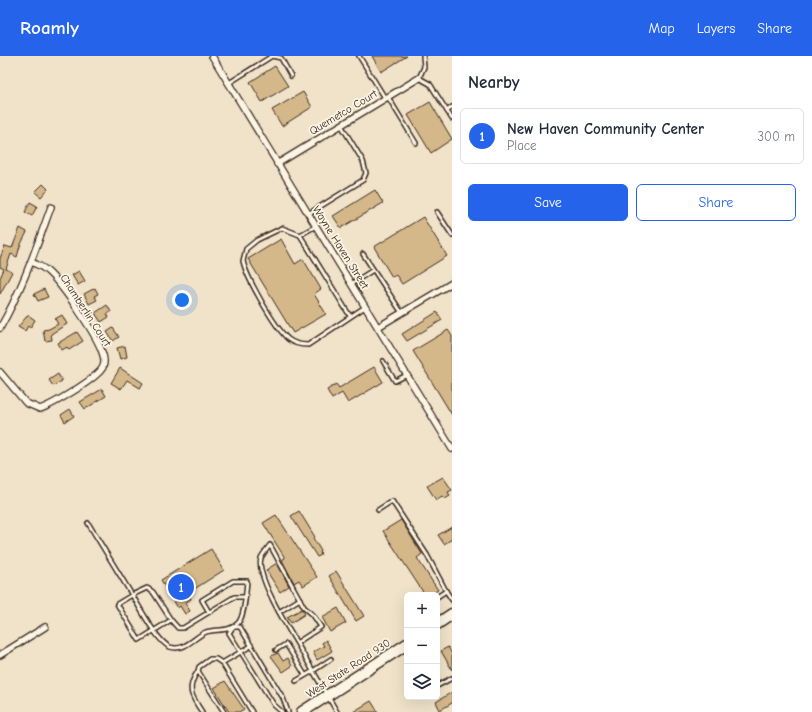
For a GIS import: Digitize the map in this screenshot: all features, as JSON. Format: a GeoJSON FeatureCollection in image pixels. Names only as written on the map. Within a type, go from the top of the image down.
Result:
{"type":"FeatureCollection","features":[{"type":"Feature","properties":{"kind":"highway","name":"West State Road 930"},"geometry":{"type":"LineString","coordinates":[[302,712],[404,647]]}},
{"type":"Feature","properties":{"kind":"street","name":"Wayne Haven Street"},"geometry":{"type":"LineString","coordinates":[[212,56],[452,449]]}},
{"type":"Feature","properties":{"kind":"street","name":"Quemetco Court"},"geometry":{"type":"LineString","coordinates":[[277,164],[418,78]]}},
{"type":"Feature","properties":{"kind":"street"},"geometry":{"type":"LineString","coordinates":[[0,328],[10,311],[32,262],[51,207]]}},
{"type":"Feature","properties":{"kind":"street","name":"Chamberlin Court"},"geometry":{"type":"LineString","coordinates":[[0,372],[26,403],[40,408],[56,402],[97,375],[103,368],[104,360],[98,344],[64,291],[47,270],[32,262]]}},
{"type":"Feature","properties":{"kind":"street"},"geometry":{"type":"LineString","coordinates":[[378,327],[452,283]]}},
{"type":"Feature","properties":{"kind":"street"},"geometry":{"type":"LineString","coordinates":[[0,655],[45,627]]}},
{"type":"Feature","properties":{"kind":"lane"},"geometry":{"type":"LineString","coordinates":[[228,83],[272,56],[281,58],[291,76]]}},
{"type":"Feature","properties":{"kind":"lane"},"geometry":{"type":"LineString","coordinates":[[359,56],[416,143]]}},
{"type":"Feature","properties":{"kind":"lane"},"geometry":{"type":"LineString","coordinates":[[422,56],[424,67],[418,78],[430,84],[452,119]]}},
{"type":"Feature","properties":{"kind":"lane"},"geometry":{"type":"LineString","coordinates":[[447,111],[452,107]]}},
{"type":"Feature","properties":{"kind":"lane"},"geometry":{"type":"LineString","coordinates":[[308,214],[363,180],[366,173],[363,161],[341,125]]}},
{"type":"Feature","properties":{"kind":"lane"},"geometry":{"type":"LineString","coordinates":[[437,212],[452,235]]}},
{"type":"Feature","properties":{"kind":"lane"},"geometry":{"type":"LineString","coordinates":[[300,235],[316,226]]}},
{"type":"Feature","properties":{"kind":"lane"},"geometry":{"type":"LineString","coordinates":[[350,316],[300,235],[282,228],[257,240],[246,249],[242,261],[256,290],[278,327],[288,339],[297,345],[308,345],[365,307]]}},
{"type":"Feature","properties":{"kind":"lane"},"geometry":{"type":"LineString","coordinates":[[363,254],[402,313]]}},
{"type":"Feature","properties":{"kind":"lane"},"geometry":{"type":"LineString","coordinates":[[352,284],[373,270]]}},
{"type":"Feature","properties":{"kind":"lane"},"geometry":{"type":"LineString","coordinates":[[383,361],[395,381],[407,375]]}},
{"type":"Feature","properties":{"kind":"lane"},"geometry":{"type":"LineString","coordinates":[[378,510],[392,501],[427,555],[452,600]]}},
{"type":"Feature","properties":{"kind":"lane"},"geometry":{"type":"LineString","coordinates":[[88,523],[154,630],[164,642],[169,646],[176,648],[185,646],[205,633],[240,627],[284,698],[288,712]]}},
{"type":"Feature","properties":{"kind":"lane"},"geometry":{"type":"LineString","coordinates":[[298,642],[321,627],[313,615],[304,607],[270,545],[261,558],[260,569],[265,583],[279,612],[298,642],[337,712]]}},
{"type":"Feature","properties":{"kind":"lane"},"geometry":{"type":"LineString","coordinates":[[209,612],[202,600],[233,581],[247,581],[242,617],[229,633],[274,705],[282,712]]}},
{"type":"Feature","properties":{"kind":"lane"},"geometry":{"type":"LineString","coordinates":[[171,620],[139,640],[117,604],[144,589],[150,589],[171,620],[178,628],[184,628],[234,597],[245,596]]}},
{"type":"Feature","properties":{"kind":"lane"},"geometry":{"type":"LineString","coordinates":[[440,594],[446,591]]}},
{"type":"Feature","properties":{"kind":"lane"},"geometry":{"type":"LineString","coordinates":[[279,612],[300,599]]}},
{"type":"Feature","properties":{"kind":"lane"},"geometry":{"type":"LineString","coordinates":[[276,650],[286,644],[305,676]]}},
{"type":"Feature","properties":{"kind":"lane"},"geometry":{"type":"LineString","coordinates":[[222,663],[251,646]]}},
{"type":"Feature","properties":{"kind":"lane"},"geometry":{"type":"LineString","coordinates":[[202,712],[193,699],[190,690],[191,681],[199,667],[210,659],[216,659],[222,663],[251,711]]}},
{"type":"Feature","properties":{"kind":"lane"},"geometry":{"type":"LineString","coordinates":[[296,681],[331,659]]}},
{"type":"Feature","properties":{"kind":"lane"},"geometry":{"type":"LineString","coordinates":[[198,671],[224,712]]}},
{"type":"Feature","properties":{"kind":"lane"},"geometry":{"type":"LineString","coordinates":[[440,684],[452,678]]}},
{"type":"Feature","properties":{"kind":"building"},"geometry":{"type":"Polygon","coordinates":[[[372,56],[407,56],[381,72],[372,56]]]}},
{"type":"Feature","properties":{"kind":"building"},"geometry":{"type":"Polygon","coordinates":[[[275,66],[288,86],[262,102],[250,82],[275,66]]]}},
{"type":"Feature","properties":{"kind":"building"},"geometry":{"type":"Polygon","coordinates":[[[303,92],[312,107],[282,126],[272,110],[303,92]]]}},
{"type":"Feature","properties":{"kind":"building"},"geometry":{"type":"Polygon","coordinates":[[[430,102],[452,139],[431,153],[408,115],[430,102]]]}},
{"type":"Feature","properties":{"kind":"building"},"geometry":{"type":"Polygon","coordinates":[[[43,184],[48,189],[41,197],[35,192],[43,184]]]}},
{"type":"Feature","properties":{"kind":"building"},"geometry":{"type":"Polygon","coordinates":[[[375,190],[383,203],[341,228],[333,216],[375,190]]]}},
{"type":"Feature","properties":{"kind":"building"},"geometry":{"type":"Polygon","coordinates":[[[30,202],[37,206],[32,216],[25,212],[30,202]]]}},
{"type":"Feature","properties":{"kind":"building"},"geometry":{"type":"Polygon","coordinates":[[[423,217],[447,256],[402,284],[396,275],[392,277],[374,247],[423,217]]]}},
{"type":"Feature","properties":{"kind":"building"},"geometry":{"type":"Polygon","coordinates":[[[20,228],[27,232],[20,246],[17,257],[11,254],[6,269],[12,272],[0,294],[0,278],[4,269],[0,267],[0,258],[5,246],[12,248],[20,228]]]}},
{"type":"Feature","properties":{"kind":"building"},"geometry":{"type":"Polygon","coordinates":[[[281,239],[295,264],[303,259],[321,289],[314,294],[326,314],[293,333],[248,259],[281,239]]]}},
{"type":"Feature","properties":{"kind":"building"},"geometry":{"type":"Polygon","coordinates":[[[79,271],[85,281],[78,285],[72,275],[79,271]]]}},
{"type":"Feature","properties":{"kind":"building"},"geometry":{"type":"Polygon","coordinates":[[[95,288],[98,294],[94,296],[97,300],[89,304],[84,294],[95,288]]]}},
{"type":"Feature","properties":{"kind":"building"},"geometry":{"type":"Polygon","coordinates":[[[44,289],[48,297],[38,301],[34,294],[44,289]]]}},
{"type":"Feature","properties":{"kind":"building"},"geometry":{"type":"Polygon","coordinates":[[[107,305],[111,312],[107,314],[109,317],[101,322],[95,313],[107,305]]]}},
{"type":"Feature","properties":{"kind":"building"},"geometry":{"type":"Polygon","coordinates":[[[437,312],[442,320],[407,341],[402,334],[437,312]]]}},
{"type":"Feature","properties":{"kind":"building"},"geometry":{"type":"Polygon","coordinates":[[[28,315],[35,320],[30,328],[28,326],[25,331],[18,327],[28,315]]]}},
{"type":"Feature","properties":{"kind":"building"},"geometry":{"type":"Polygon","coordinates":[[[62,315],[67,324],[51,334],[52,340],[45,341],[43,330],[49,329],[58,324],[55,319],[62,315]]]}},
{"type":"Feature","properties":{"kind":"building"},"geometry":{"type":"Polygon","coordinates":[[[113,328],[119,337],[113,341],[107,332],[113,328]]]}},
{"type":"Feature","properties":{"kind":"building"},"geometry":{"type":"Polygon","coordinates":[[[448,330],[452,336],[452,415],[413,351],[448,330]]]}},
{"type":"Feature","properties":{"kind":"building"},"geometry":{"type":"Polygon","coordinates":[[[77,332],[83,341],[69,350],[67,347],[62,350],[58,343],[77,332]]]}},
{"type":"Feature","properties":{"kind":"building"},"geometry":{"type":"Polygon","coordinates":[[[125,346],[127,357],[120,359],[117,348],[125,346]]]}},
{"type":"Feature","properties":{"kind":"building"},"geometry":{"type":"Polygon","coordinates":[[[374,367],[383,382],[348,403],[342,393],[332,399],[327,390],[336,384],[339,388],[374,367]]]}},
{"type":"Feature","properties":{"kind":"building"},"geometry":{"type":"Polygon","coordinates":[[[120,368],[143,383],[140,388],[127,380],[121,389],[111,383],[120,368]]]}},
{"type":"Feature","properties":{"kind":"building"},"geometry":{"type":"Polygon","coordinates":[[[58,374],[62,381],[53,386],[49,380],[58,374]]]}},
{"type":"Feature","properties":{"kind":"building"},"geometry":{"type":"Polygon","coordinates":[[[102,389],[106,396],[85,409],[80,402],[102,389]]]}},
{"type":"Feature","properties":{"kind":"building"},"geometry":{"type":"Polygon","coordinates":[[[70,409],[74,416],[65,422],[61,415],[70,409]]]}},
{"type":"Feature","properties":{"kind":"building"},"geometry":{"type":"Polygon","coordinates":[[[443,477],[452,490],[448,492],[450,496],[445,499],[442,496],[436,500],[427,486],[443,477]]]}},
{"type":"Feature","properties":{"kind":"building"},"geometry":{"type":"Polygon","coordinates":[[[299,511],[315,537],[313,538],[321,551],[321,555],[317,557],[291,516],[299,511]]]}},
{"type":"Feature","properties":{"kind":"building"},"geometry":{"type":"Polygon","coordinates":[[[276,515],[317,577],[303,586],[299,580],[294,583],[282,560],[285,558],[263,523],[276,515]]]}},
{"type":"Feature","properties":{"kind":"building"},"geometry":{"type":"Polygon","coordinates":[[[401,520],[422,554],[417,558],[438,590],[435,592],[423,592],[383,531],[401,520]]]}},
{"type":"Feature","properties":{"kind":"building"},"geometry":{"type":"Polygon","coordinates":[[[452,527],[452,539],[444,544],[438,535],[452,527]]]}},
{"type":"Feature","properties":{"kind":"building"},"geometry":{"type":"Polygon","coordinates":[[[211,549],[224,570],[188,593],[191,599],[185,603],[190,611],[185,614],[180,606],[178,608],[161,580],[211,549]]]}},
{"type":"Feature","properties":{"kind":"building"},"geometry":{"type":"Polygon","coordinates":[[[277,563],[289,586],[280,592],[266,570],[277,563]]]}},
{"type":"Feature","properties":{"kind":"building"},"geometry":{"type":"Polygon","coordinates":[[[336,571],[364,616],[356,621],[329,576],[336,571]]]}},
{"type":"Feature","properties":{"kind":"building"},"geometry":{"type":"Polygon","coordinates":[[[338,608],[346,623],[330,632],[322,617],[338,608]]]}},
{"type":"Feature","properties":{"kind":"building"},"geometry":{"type":"Polygon","coordinates":[[[302,609],[305,614],[291,623],[287,617],[302,609]]]}},
{"type":"Feature","properties":{"kind":"building"},"geometry":{"type":"Polygon","coordinates":[[[326,640],[332,651],[317,660],[313,652],[324,646],[322,643],[326,640]]]}},
{"type":"Feature","properties":{"kind":"building"},"geometry":{"type":"Polygon","coordinates":[[[448,647],[452,654],[452,670],[441,651],[448,647]]]}},
{"type":"Feature","properties":{"kind":"building"},"geometry":{"type":"Polygon","coordinates":[[[278,653],[283,661],[288,658],[292,666],[283,672],[271,656],[278,653]]]}},
{"type":"Feature","properties":{"kind":"building"},"geometry":{"type":"Polygon","coordinates":[[[225,681],[244,709],[239,712],[229,712],[214,688],[225,681]]]}},
{"type":"Feature","properties":{"kind":"building"},"geometry":{"type":"Polygon","coordinates":[[[452,692],[452,703],[440,710],[436,702],[452,692]]]}},
{"type":"Feature","properties":{"kind":"building"},"geometry":{"type":"Polygon","coordinates":[[[371,701],[378,712],[353,712],[371,701]]]}},
{"type":"Feature","properties":{"kind":"place","name":"New Haven Community Center"},"geometry":{"type":"Point","coordinates":[181,587]}}]}
